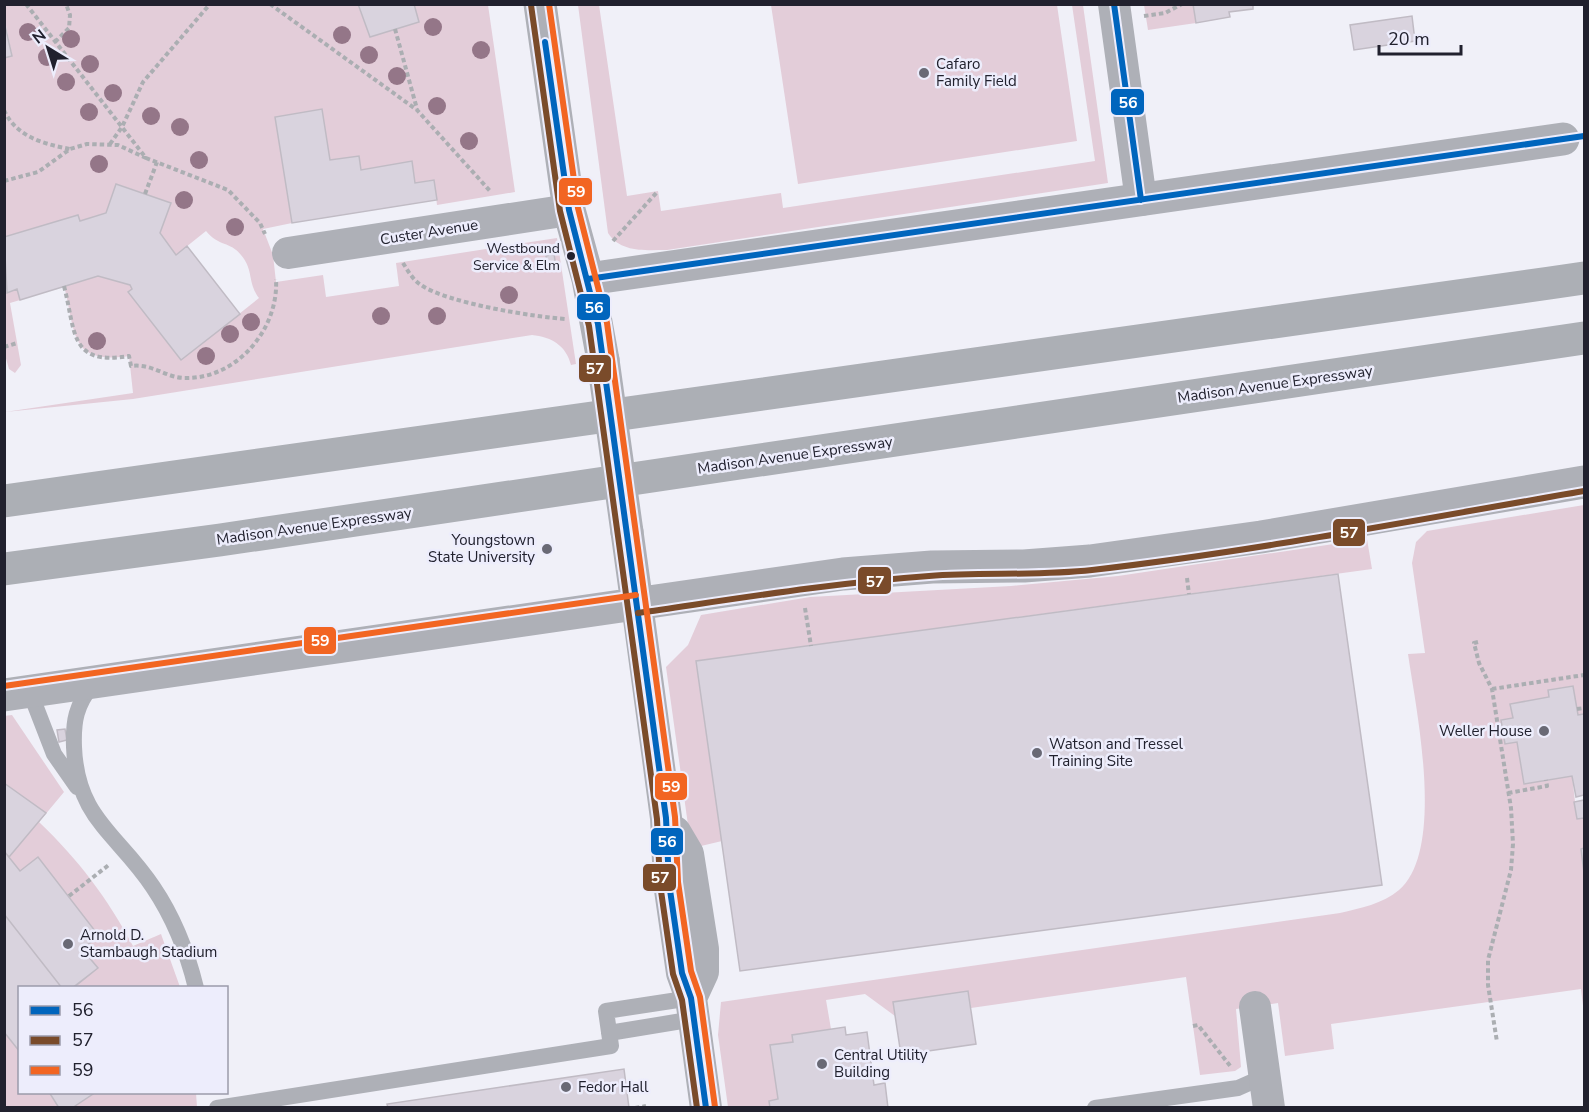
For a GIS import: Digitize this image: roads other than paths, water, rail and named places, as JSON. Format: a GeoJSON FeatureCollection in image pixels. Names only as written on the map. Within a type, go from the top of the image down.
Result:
{"type":"FeatureCollection","features":[{"type":"Feature","properties":{"kind":"highway"},"geometry":{"type":"LineString","coordinates":[[4,501],[507,428],[1092,350],[1584,278]]}},
{"type":"Feature","properties":{"kind":"highway","name":"Madison Avenue Expressway"},"geometry":{"type":"LineString","coordinates":[[4,569],[231,538],[1584,338]]}},
{"type":"Feature","properties":{"kind":"street"},"geometry":{"type":"LineString","coordinates":[[540,4],[569,210],[588,279],[603,360],[666,818],[688,854],[703,949],[703,972],[692,1009],[706,1107]]}},
{"type":"Feature","properties":{"kind":"street"},"geometry":{"type":"LineString","coordinates":[[1125,11],[1141,200]]}},
{"type":"Feature","properties":{"kind":"street"},"geometry":{"type":"LineString","coordinates":[[588,279],[1563,139]]}},
{"type":"Feature","properties":{"kind":"street","name":"Custer Avenue"},"geometry":{"type":"LineString","coordinates":[[277,256],[569,210]]}},
{"type":"Feature","properties":{"kind":"street"},"geometry":{"type":"LineString","coordinates":[[17,694],[843,574],[932,567],[1024,566],[1090,561],[1262,537],[1584,482]]}},
{"type":"Feature","properties":{"kind":"street"},"geometry":{"type":"LineString","coordinates":[[1255,1007],[1252,1082],[1269,1107]]}},
{"type":"Feature","properties":{"kind":"lane"},"geometry":{"type":"LineString","coordinates":[[80,790],[76,774],[74,718],[78,705],[94,683]]}},
{"type":"Feature","properties":{"kind":"lane"},"geometry":{"type":"LineString","coordinates":[[17,694],[95,815],[145,876],[168,911],[180,935],[196,986]]}},
{"type":"Feature","properties":{"kind":"lane"},"geometry":{"type":"LineString","coordinates":[[217,1107],[611,1046],[606,1011],[692,1009]]}},
{"type":"Feature","properties":{"kind":"lane"},"geometry":{"type":"LineString","coordinates":[[609,1033],[692,1009]]}},
{"type":"Feature","properties":{"kind":"lane"},"geometry":{"type":"LineString","coordinates":[[1095,1107],[1252,1082]]}},
{"type":"Feature","properties":{"kind":"place","name":"Cafaro Family Field"},"geometry":{"type":"Point","coordinates":[924,73]}},
{"type":"Feature","properties":{"kind":"place","name":"Westbound Service & Elm"},"geometry":{"type":"Point","coordinates":[571,256]}},
{"type":"Feature","properties":{"kind":"place","name":"Youngstown State University"},"geometry":{"type":"Point","coordinates":[547,549]}},
{"type":"Feature","properties":{"kind":"place","name":"Weller House"},"geometry":{"type":"Point","coordinates":[1544,731]}},
{"type":"Feature","properties":{"kind":"place","name":"Watson and Tressel Training Site"},"geometry":{"type":"Point","coordinates":[1037,753]}},
{"type":"Feature","properties":{"kind":"place","name":"Arnold D. Stambaugh Stadium"},"geometry":{"type":"Point","coordinates":[68,944]}},
{"type":"Feature","properties":{"kind":"place","name":"Central Utility Building"},"geometry":{"type":"Point","coordinates":[822,1064]}},
{"type":"Feature","properties":{"kind":"place","name":"Fedor Hall"},"geometry":{"type":"Point","coordinates":[566,1087]}}]}
